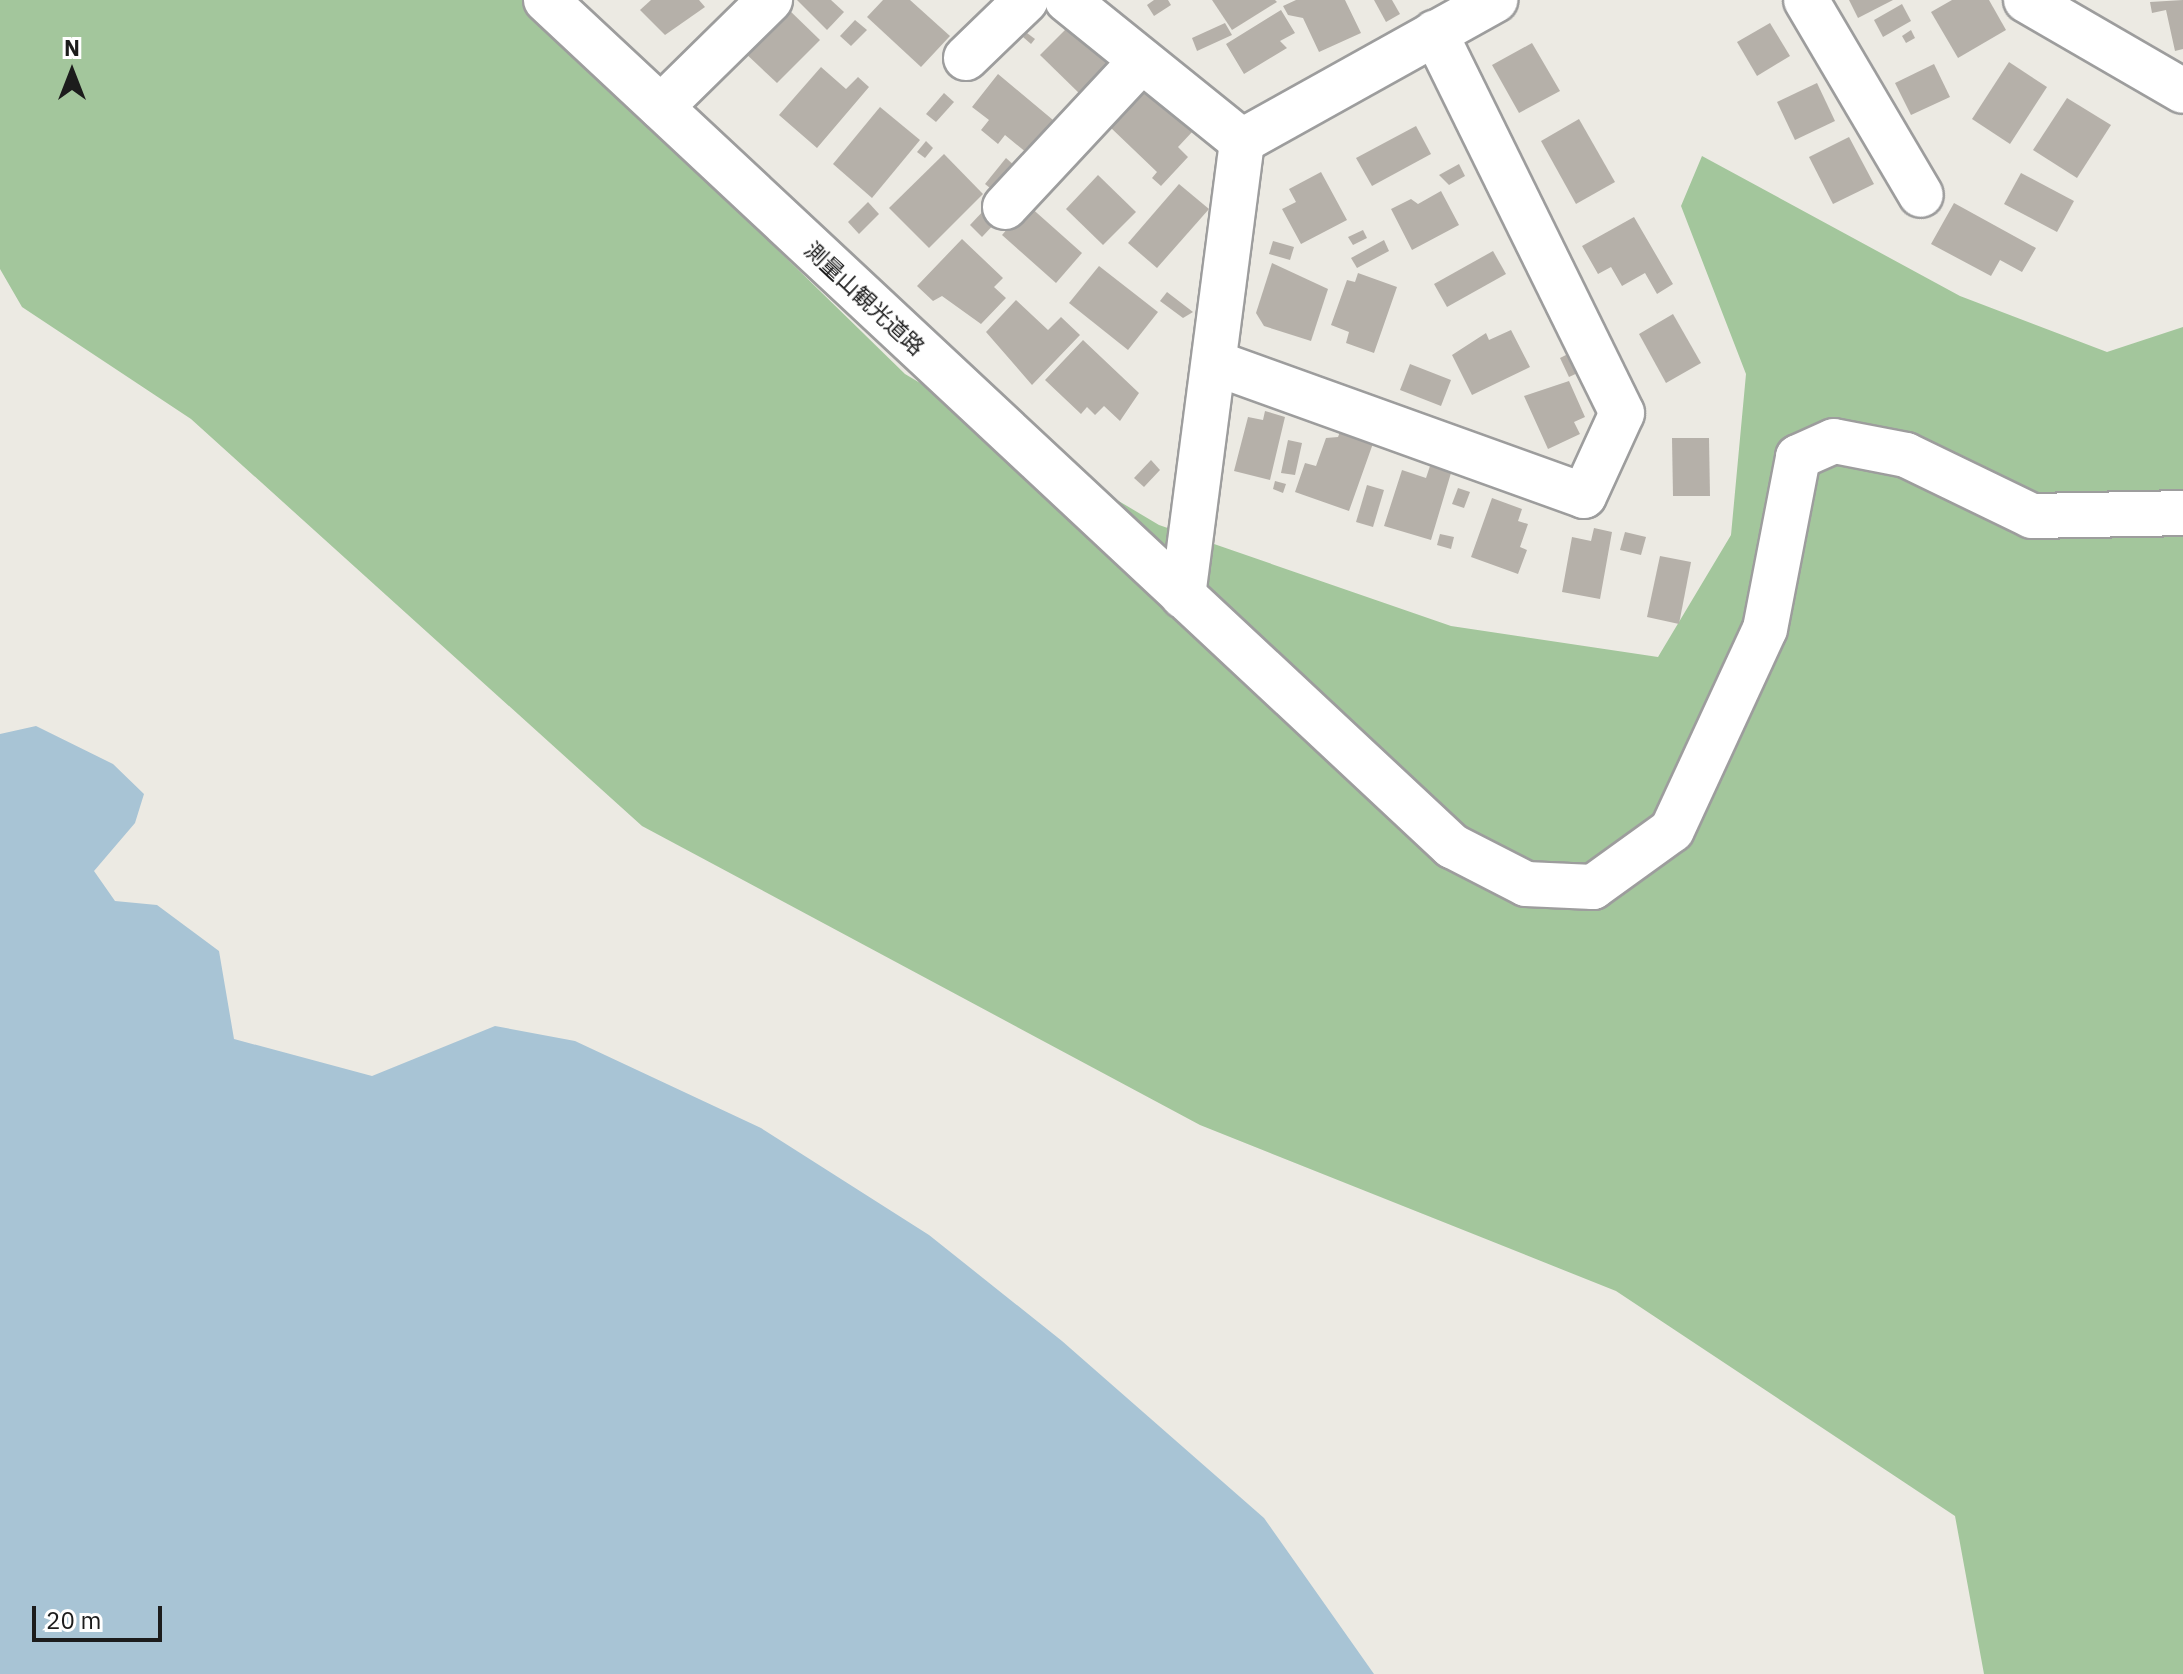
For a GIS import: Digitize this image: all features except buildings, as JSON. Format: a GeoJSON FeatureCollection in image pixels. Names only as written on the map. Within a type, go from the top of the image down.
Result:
{"type":"FeatureCollection","features":[{"type":"Feature","properties":{"kind":"street","name":"測量山観光道路"},"geometry":{"type":"LineString","coordinates":[[546,0],[1452,846],[1526,884],[1593,887],[1672,830],[1765,629],[1798,457],[1834,441],[1906,455],[2032,516],[2183,513]]}},
{"type":"Feature","properties":{"kind":"street"},"geometry":{"type":"LineString","coordinates":[[661,107],[770,0]]}},
{"type":"Feature","properties":{"kind":"street"},"geometry":{"type":"LineString","coordinates":[[966,58],[1026,0]]}},
{"type":"Feature","properties":{"kind":"street"},"geometry":{"type":"LineString","coordinates":[[1067,0],[1242,141]]}},
{"type":"Feature","properties":{"kind":"street"},"geometry":{"type":"LineString","coordinates":[[1242,141],[1495,0]]}},
{"type":"Feature","properties":{"kind":"street"},"geometry":{"type":"LineString","coordinates":[[1806,0],[1921,195]]}},
{"type":"Feature","properties":{"kind":"street"},"geometry":{"type":"LineString","coordinates":[[2031,1],[2183,91]]}},
{"type":"Feature","properties":{"kind":"street"},"geometry":{"type":"LineString","coordinates":[[1215,363],[1584,496],[1622,413],[1435,33]]}},
{"type":"Feature","properties":{"kind":"street"},"geometry":{"type":"LineString","coordinates":[[1005,207],[1141,61]]}},
{"type":"Feature","properties":{"kind":"street"},"geometry":{"type":"LineString","coordinates":[[1183,596],[1242,141]]}},
{"type":"Feature","properties":{"kind":"green space"},"geometry":{"type":"Polygon","coordinates":[[[0,0],[522,0],[905,374],[1159,525],[1451,626],[1658,657],[1731,535],[1746,374],[1681,206],[1702,156],[1960,296],[2107,352],[2183,327],[2183,1674],[1984,1674],[1955,1516],[1616,1291],[1200,1125],[642,826],[191,419],[22,307],[0,269],[0,0]]]}},
{"type":"Feature","properties":{"kind":"water"},"geometry":{"type":"Polygon","coordinates":[[[36,726],[113,764],[144,794],[135,823],[94,871],[115,901],[157,905],[219,951],[234,1039],[372,1076],[495,1026],[575,1041],[761,1128],[929,1235],[1062,1341],[1264,1518],[1374,1674],[0,1674],[0,734],[36,726]]]}}]}
